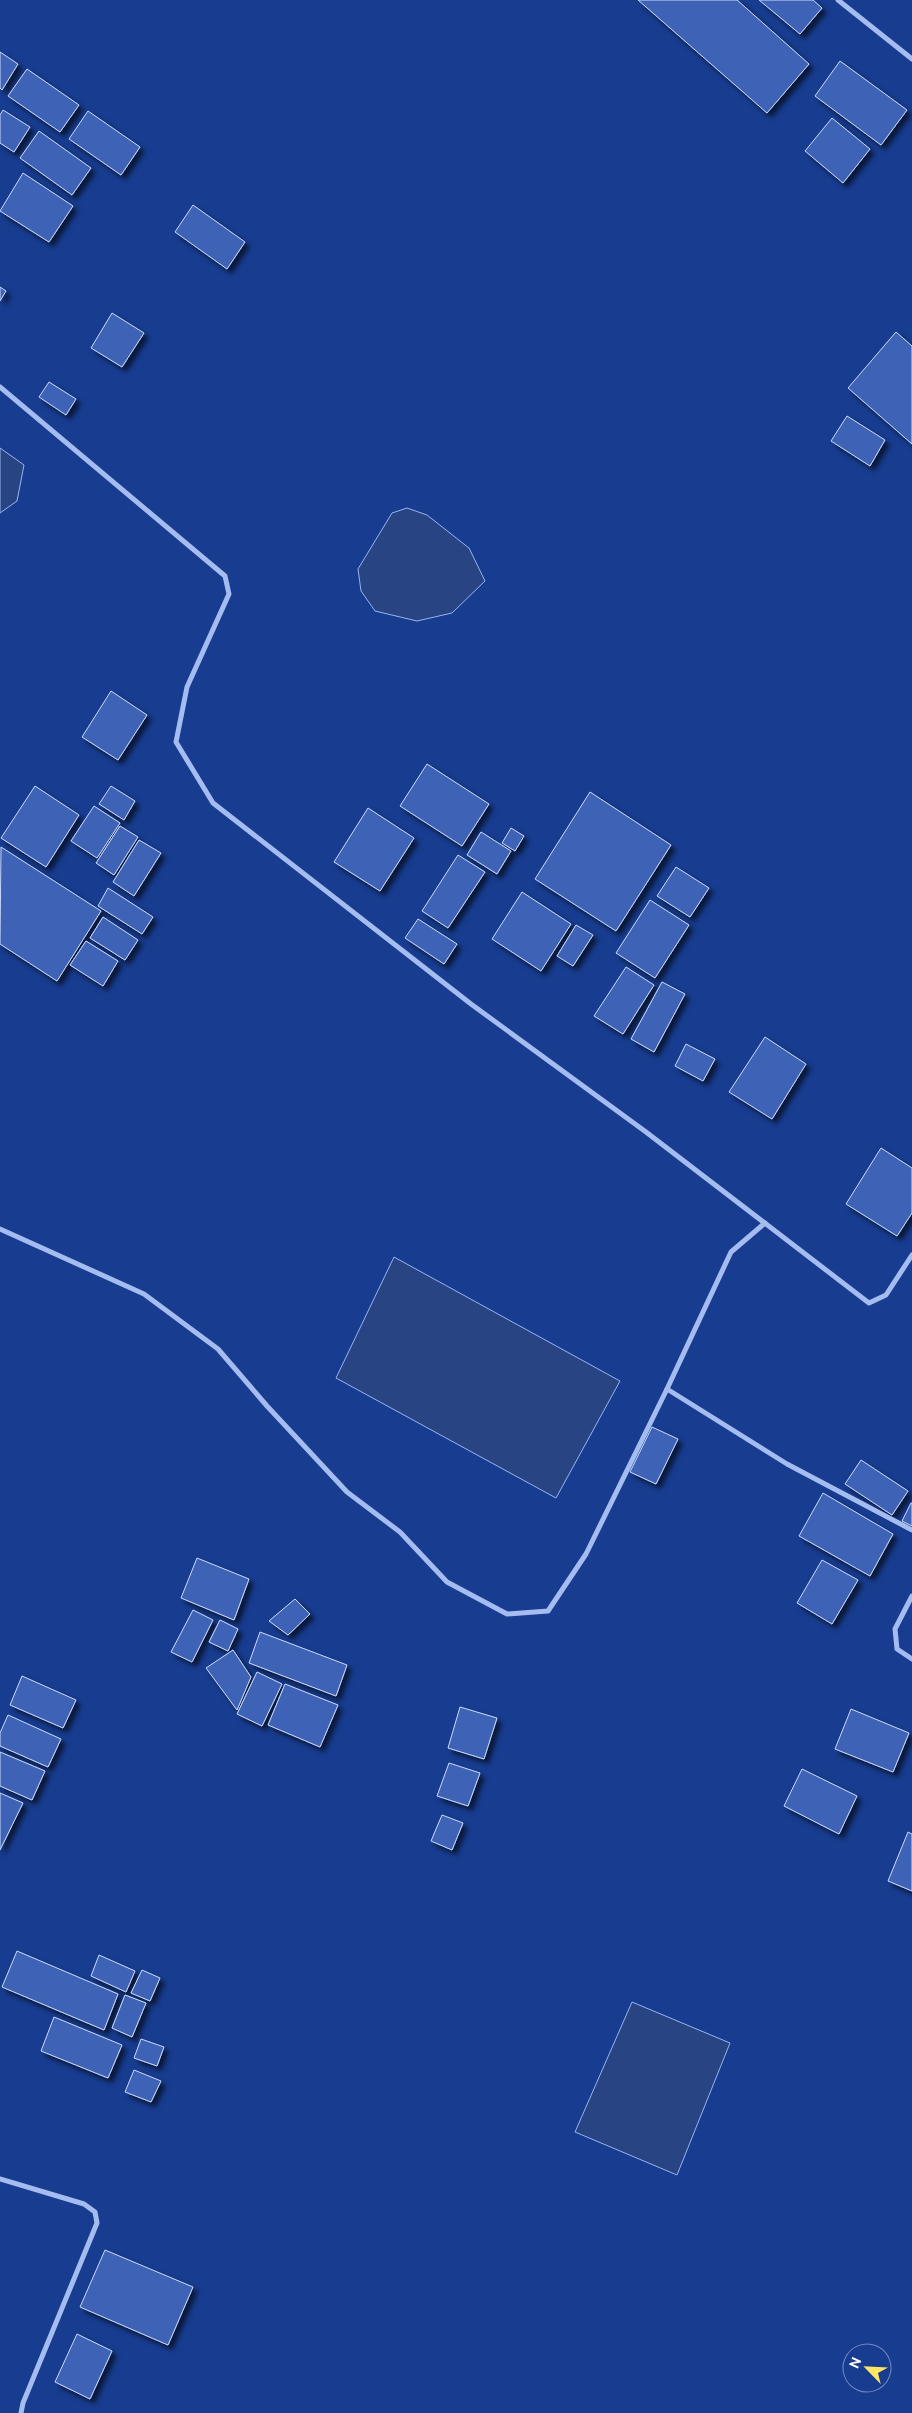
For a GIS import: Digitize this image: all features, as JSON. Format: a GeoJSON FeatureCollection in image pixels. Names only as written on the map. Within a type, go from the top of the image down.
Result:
{"type":"FeatureCollection","features":[{"type":"Feature","properties":{"kind":"street"},"geometry":{"type":"LineString","coordinates":[[838,0],[912,59]]}},
{"type":"Feature","properties":{"kind":"street"},"geometry":{"type":"LineString","coordinates":[[0,387],[225,576],[229,594],[187,687],[176,742],[213,803],[470,1004],[638,1126],[869,1303],[886,1295],[912,1255]]}},
{"type":"Feature","properties":{"kind":"street"},"geometry":{"type":"LineString","coordinates":[[0,1229],[144,1294],[218,1349],[267,1406],[347,1492],[400,1532],[447,1582],[507,1614],[548,1611],[586,1554],[667,1389],[731,1252],[765,1223]]}},
{"type":"Feature","properties":{"kind":"street"},"geometry":{"type":"LineString","coordinates":[[667,1389],[787,1464],[912,1530]]}},
{"type":"Feature","properties":{"kind":"street"},"geometry":{"type":"LineString","coordinates":[[912,1596],[895,1628],[897,1649],[912,1659]]}},
{"type":"Feature","properties":{"kind":"street"},"geometry":{"type":"LineString","coordinates":[[0,2179],[84,2204],[95,2212],[96,2222],[20,2413]]}},
{"type":"Feature","properties":{"kind":"water"},"geometry":{"type":"Polygon","coordinates":[[[0,448],[24,465],[17,501],[0,513],[0,448]]]}},
{"type":"Feature","properties":{"kind":"water"},"geometry":{"type":"Polygon","coordinates":[[[407,508],[427,515],[469,548],[485,581],[452,613],[417,621],[375,611],[361,591],[358,569],[392,513],[407,508]]]}},
{"type":"Feature","properties":{"kind":"water"},"geometry":{"type":"Polygon","coordinates":[[[394,1257],[620,1381],[556,1498],[336,1378],[394,1257]]]}},
{"type":"Feature","properties":{"kind":"water"},"geometry":{"type":"Polygon","coordinates":[[[632,2002],[730,2043],[677,2175],[575,2132],[632,2002]]]}},
{"type":"Feature","properties":{"kind":"building"},"geometry":{"type":"Polygon","coordinates":[[[638,0],[737,0],[809,64],[767,113],[638,0]]]}},
{"type":"Feature","properties":{"kind":"building"},"geometry":{"type":"Polygon","coordinates":[[[759,0],[813,0],[822,8],[800,34],[759,0]]]}},
{"type":"Feature","properties":{"kind":"building"},"geometry":{"type":"Polygon","coordinates":[[[0,52],[18,64],[2,90],[0,88],[0,52]]]}},
{"type":"Feature","properties":{"kind":"building"},"geometry":{"type":"Polygon","coordinates":[[[840,61],[907,110],[881,145],[815,96],[840,61]]]}},
{"type":"Feature","properties":{"kind":"building"},"geometry":{"type":"Polygon","coordinates":[[[27,69],[79,105],[60,132],[8,96],[27,69]]]}},
{"type":"Feature","properties":{"kind":"building"},"geometry":{"type":"Polygon","coordinates":[[[3,110],[30,127],[14,152],[0,143],[0,115],[3,110]]]}},
{"type":"Feature","properties":{"kind":"building"},"geometry":{"type":"Polygon","coordinates":[[[88,111],[140,147],[121,175],[69,139],[88,111]]]}},
{"type":"Feature","properties":{"kind":"building"},"geometry":{"type":"Polygon","coordinates":[[[832,118],[870,149],[843,183],[805,151],[832,118]]]}},
{"type":"Feature","properties":{"kind":"building"},"geometry":{"type":"Polygon","coordinates":[[[39,131],[91,168],[72,195],[20,158],[39,131]]]}},
{"type":"Feature","properties":{"kind":"building"},"geometry":{"type":"Polygon","coordinates":[[[23,173],[73,206],[49,242],[0,211],[23,173]]]}},
{"type":"Feature","properties":{"kind":"building"},"geometry":{"type":"Polygon","coordinates":[[[193,205],[245,242],[227,269],[175,232],[193,205]]]}},
{"type":"Feature","properties":{"kind":"building"},"geometry":{"type":"Polygon","coordinates":[[[0,287],[6,291],[0,301],[0,287]]]}},
{"type":"Feature","properties":{"kind":"building"},"geometry":{"type":"Polygon","coordinates":[[[112,313],[144,333],[122,367],[91,348],[112,313]]]}},
{"type":"Feature","properties":{"kind":"building"},"geometry":{"type":"Polygon","coordinates":[[[896,332],[912,346],[912,444],[848,388],[896,332]]]}},
{"type":"Feature","properties":{"kind":"building"},"geometry":{"type":"Polygon","coordinates":[[[49,382],[76,399],[66,415],[39,397],[49,382]]]}},
{"type":"Feature","properties":{"kind":"building"},"geometry":{"type":"Polygon","coordinates":[[[847,416],[885,440],[870,466],[831,441],[847,416]]]}},
{"type":"Feature","properties":{"kind":"building"},"geometry":{"type":"Polygon","coordinates":[[[111,691],[147,715],[118,760],[82,737],[111,691]]]}},
{"type":"Feature","properties":{"kind":"building"},"geometry":{"type":"Polygon","coordinates":[[[427,764],[489,804],[462,846],[400,806],[427,764]]]}},
{"type":"Feature","properties":{"kind":"building"},"geometry":{"type":"Polygon","coordinates":[[[35,786],[79,815],[46,867],[1,838],[35,786]]]}},
{"type":"Feature","properties":{"kind":"building"},"geometry":{"type":"Polygon","coordinates":[[[111,786],[135,801],[124,820],[99,804],[111,786]]]}},
{"type":"Feature","properties":{"kind":"building"},"geometry":{"type":"Polygon","coordinates":[[[590,792],[671,845],[616,931],[535,879],[590,792]]]}},
{"type":"Feature","properties":{"kind":"building"},"geometry":{"type":"Polygon","coordinates":[[[94,806],[120,823],[97,858],[71,841],[94,806]]]}},
{"type":"Feature","properties":{"kind":"building"},"geometry":{"type":"Polygon","coordinates":[[[368,808],[414,838],[380,891],[334,862],[368,808]]]}},
{"type":"Feature","properties":{"kind":"building"},"geometry":{"type":"Polygon","coordinates":[[[120,826],[138,837],[114,875],[96,863],[120,826]]]}},
{"type":"Feature","properties":{"kind":"building"},"geometry":{"type":"Polygon","coordinates":[[[511,828],[524,836],[515,851],[502,843],[511,828]]]}},
{"type":"Feature","properties":{"kind":"building"},"geometry":{"type":"Polygon","coordinates":[[[481,832],[511,851],[497,874],[467,855],[481,832]]]}},
{"type":"Feature","properties":{"kind":"building"},"geometry":{"type":"Polygon","coordinates":[[[139,840],[161,853],[134,896],[113,882],[139,840]]]}},
{"type":"Feature","properties":{"kind":"building"},"geometry":{"type":"Polygon","coordinates":[[[1,847],[101,911],[57,981],[0,944],[1,847]]]}},
{"type":"Feature","properties":{"kind":"building"},"geometry":{"type":"Polygon","coordinates":[[[458,855],[485,872],[448,928],[422,911],[458,855]]]}},
{"type":"Feature","properties":{"kind":"building"},"geometry":{"type":"Polygon","coordinates":[[[676,867],[709,888],[690,917],[657,896],[676,867]]]}},
{"type":"Feature","properties":{"kind":"building"},"geometry":{"type":"Polygon","coordinates":[[[108,888],[153,917],[142,934],[98,906],[108,888]]]}},
{"type":"Feature","properties":{"kind":"building"},"geometry":{"type":"Polygon","coordinates":[[[522,892],[571,924],[541,971],[492,939],[522,892]]]}},
{"type":"Feature","properties":{"kind":"building"},"geometry":{"type":"Polygon","coordinates":[[[650,900],[689,925],[655,978],[616,953],[650,900]]]}},
{"type":"Feature","properties":{"kind":"building"},"geometry":{"type":"Polygon","coordinates":[[[103,917],[138,940],[125,960],[90,938],[103,917]]]}},
{"type":"Feature","properties":{"kind":"building"},"geometry":{"type":"Polygon","coordinates":[[[418,919],[457,944],[444,964],[405,938],[418,919]]]}},
{"type":"Feature","properties":{"kind":"building"},"geometry":{"type":"Polygon","coordinates":[[[576,925],[593,935],[573,966],[557,956],[576,925]]]}},
{"type":"Feature","properties":{"kind":"building"},"geometry":{"type":"Polygon","coordinates":[[[86,941],[118,961],[103,986],[70,965],[86,941]]]}},
{"type":"Feature","properties":{"kind":"building"},"geometry":{"type":"Polygon","coordinates":[[[626,967],[654,985],[623,1034],[594,1016],[626,967]]]}},
{"type":"Feature","properties":{"kind":"building"},"geometry":{"type":"Polygon","coordinates":[[[662,982],[685,994],[654,1052],[631,1039],[662,982]]]}},
{"type":"Feature","properties":{"kind":"building"},"geometry":{"type":"Polygon","coordinates":[[[765,1037],[806,1064],[772,1119],[729,1092],[765,1037]]]}},
{"type":"Feature","properties":{"kind":"building"},"geometry":{"type":"Polygon","coordinates":[[[686,1044],[715,1059],[703,1081],[675,1066],[686,1044]]]}},
{"type":"Feature","properties":{"kind":"building"},"geometry":{"type":"Polygon","coordinates":[[[881,1148],[912,1168],[912,1213],[897,1236],[846,1204],[881,1148]]]}},
{"type":"Feature","properties":{"kind":"building"},"geometry":{"type":"Polygon","coordinates":[[[652,1427],[678,1439],[656,1484],[630,1472],[652,1427]]]}},
{"type":"Feature","properties":{"kind":"building"},"geometry":{"type":"Polygon","coordinates":[[[861,1460],[908,1491],[892,1515],[845,1484],[861,1460]]]}},
{"type":"Feature","properties":{"kind":"building"},"geometry":{"type":"Polygon","coordinates":[[[823,1493],[893,1534],[870,1576],[799,1536],[823,1493]]]}},
{"type":"Feature","properties":{"kind":"building"},"geometry":{"type":"Polygon","coordinates":[[[912,1503],[912,1526],[902,1521],[912,1503]]]}},
{"type":"Feature","properties":{"kind":"building"},"geometry":{"type":"Polygon","coordinates":[[[197,1558],[249,1579],[234,1620],[181,1598],[197,1558]]]}},
{"type":"Feature","properties":{"kind":"building"},"geometry":{"type":"Polygon","coordinates":[[[822,1560],[858,1580],[832,1624],[797,1603],[822,1560]]]}},
{"type":"Feature","properties":{"kind":"building"},"geometry":{"type":"Polygon","coordinates":[[[295,1599],[310,1614],[288,1635],[269,1621],[295,1599]]]}},
{"type":"Feature","properties":{"kind":"building"},"geometry":{"type":"Polygon","coordinates":[[[193,1610],[213,1620],[192,1662],[171,1652],[193,1610]]]}},
{"type":"Feature","properties":{"kind":"building"},"geometry":{"type":"Polygon","coordinates":[[[220,1620],[238,1629],[228,1651],[209,1642],[220,1620]]]}},
{"type":"Feature","properties":{"kind":"building"},"geometry":{"type":"Polygon","coordinates":[[[260,1632],[347,1665],[336,1696],[249,1663],[260,1632]]]}},
{"type":"Feature","properties":{"kind":"building"},"geometry":{"type":"Polygon","coordinates":[[[233,1650],[251,1677],[237,1710],[206,1668],[233,1650]]]}},
{"type":"Feature","properties":{"kind":"building"},"geometry":{"type":"Polygon","coordinates":[[[257,1672],[282,1684],[262,1726],[237,1714],[257,1672]]]}},
{"type":"Feature","properties":{"kind":"building"},"geometry":{"type":"Polygon","coordinates":[[[22,1676],[76,1700],[63,1728],[10,1705],[22,1676]]]}},
{"type":"Feature","properties":{"kind":"building"},"geometry":{"type":"Polygon","coordinates":[[[285,1684],[338,1705],[320,1747],[268,1725],[285,1684]]]}},
{"type":"Feature","properties":{"kind":"building"},"geometry":{"type":"Polygon","coordinates":[[[460,1707],[497,1718],[484,1759],[448,1748],[460,1707]]]}},
{"type":"Feature","properties":{"kind":"building"},"geometry":{"type":"Polygon","coordinates":[[[851,1709],[909,1733],[893,1772],[835,1749],[851,1709]]]}},
{"type":"Feature","properties":{"kind":"building"},"geometry":{"type":"Polygon","coordinates":[[[8,1715],[61,1739],[48,1767],[0,1746],[0,1733],[8,1715]]]}},
{"type":"Feature","properties":{"kind":"building"},"geometry":{"type":"Polygon","coordinates":[[[0,1752],[45,1771],[32,1800],[0,1786],[0,1752]]]}},
{"type":"Feature","properties":{"kind":"building"},"geometry":{"type":"Polygon","coordinates":[[[449,1763],[480,1773],[468,1806],[437,1796],[449,1763]]]}},
{"type":"Feature","properties":{"kind":"building"},"geometry":{"type":"Polygon","coordinates":[[[802,1769],[857,1796],[839,1834],[784,1806],[802,1769]]]}},
{"type":"Feature","properties":{"kind":"building"},"geometry":{"type":"Polygon","coordinates":[[[0,1793],[23,1803],[0,1850],[0,1793]]]}},
{"type":"Feature","properties":{"kind":"building"},"geometry":{"type":"Polygon","coordinates":[[[442,1815],[463,1823],[452,1850],[431,1841],[442,1815]]]}},
{"type":"Feature","properties":{"kind":"building"},"geometry":{"type":"Polygon","coordinates":[[[908,1832],[912,1834],[912,1891],[888,1881],[908,1832]]]}},
{"type":"Feature","properties":{"kind":"building"},"geometry":{"type":"Polygon","coordinates":[[[17,1951],[118,1994],[104,2030],[2,1987],[17,1951]]]}},
{"type":"Feature","properties":{"kind":"building"},"geometry":{"type":"Polygon","coordinates":[[[99,1955],[135,1971],[126,1992],[91,1976],[99,1955]]]}},
{"type":"Feature","properties":{"kind":"building"},"geometry":{"type":"Polygon","coordinates":[[[142,1970],[160,1978],[150,2001],[131,1993],[142,1970]]]}},
{"type":"Feature","properties":{"kind":"building"},"geometry":{"type":"Polygon","coordinates":[[[125,1995],[146,2003],[132,2037],[112,2028],[125,1995]]]}},
{"type":"Feature","properties":{"kind":"building"},"geometry":{"type":"Polygon","coordinates":[[[54,2017],[122,2045],[108,2078],[41,2051],[54,2017]]]}},
{"type":"Feature","properties":{"kind":"building"},"geometry":{"type":"Polygon","coordinates":[[[141,2039],[164,2047],[157,2066],[134,2058],[141,2039]]]}},
{"type":"Feature","properties":{"kind":"building"},"geometry":{"type":"Polygon","coordinates":[[[134,2070],[161,2081],[151,2102],[125,2092],[134,2070]]]}},
{"type":"Feature","properties":{"kind":"building"},"geometry":{"type":"Polygon","coordinates":[[[105,2250],[193,2287],[168,2345],[80,2307],[105,2250]]]}},
{"type":"Feature","properties":{"kind":"building"},"geometry":{"type":"Polygon","coordinates":[[[77,2334],[112,2351],[90,2399],[55,2382],[77,2334]]]}}]}
